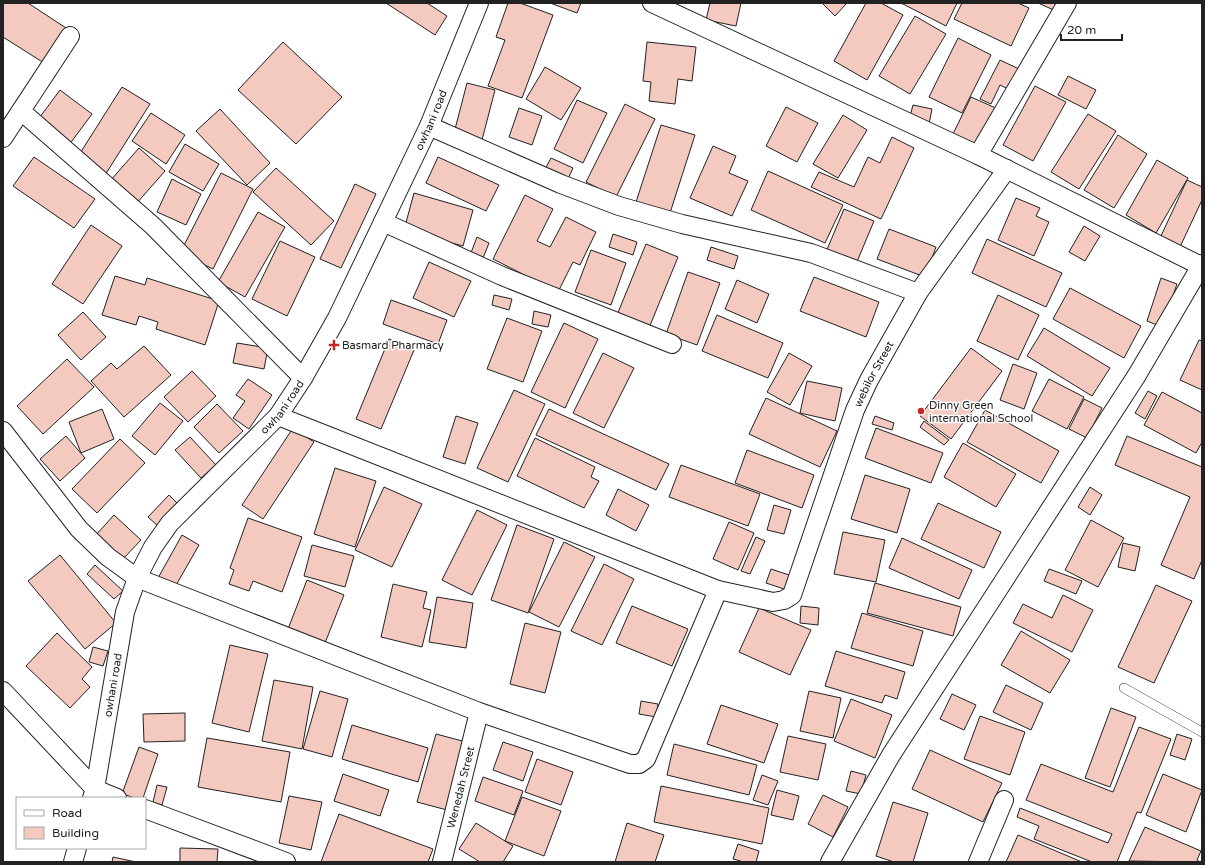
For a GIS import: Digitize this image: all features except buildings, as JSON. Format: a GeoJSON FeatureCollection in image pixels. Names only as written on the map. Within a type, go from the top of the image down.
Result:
{"type":"FeatureCollection","features":[{"type":"Feature","properties":{"kind":"street","name":"owhani road"},"geometry":{"type":"LineString","coordinates":[[94,794],[125,612],[137,578],[153,547],[170,524],[278,416],[303,378],[337,318],[429,126],[479,3]]}},
{"type":"Feature","properties":{"kind":"street"},"geometry":{"type":"LineString","coordinates":[[652,3],[978,154],[1201,265],[1136,375],[891,754],[830,862]]}},
{"type":"Feature","properties":{"kind":"street"},"geometry":{"type":"LineString","coordinates":[[978,154],[1067,3]]}},
{"type":"Feature","properties":{"kind":"street"},"geometry":{"type":"LineString","coordinates":[[3,138],[70,36]]}},
{"type":"Feature","properties":{"kind":"street"},"geometry":{"type":"LineString","coordinates":[[21,111],[153,226],[303,378]]}},
{"type":"Feature","properties":{"kind":"street"},"geometry":{"type":"LineString","coordinates":[[429,126],[561,184],[619,206],[682,224],[811,253],[918,293]]}},
{"type":"Feature","properties":{"kind":"street","name":"webilor Street"},"geometry":{"type":"LineString","coordinates":[[718,590],[773,602],[784,600],[792,595],[855,410],[869,380],[918,293],[1007,169]]}},
{"type":"Feature","properties":{"kind":"street"},"geometry":{"type":"LineString","coordinates":[[383,222],[502,276],[672,344]]}},
{"type":"Feature","properties":{"kind":"street"},"geometry":{"type":"LineString","coordinates":[[3,431],[79,528],[108,557],[137,578],[479,712],[630,764],[639,764],[646,759],[718,590],[278,416]]}},
{"type":"Feature","properties":{"kind":"street"},"geometry":{"type":"LineString","coordinates":[[3,691],[94,794],[111,797]]}},
{"type":"Feature","properties":{"kind":"street","name":"Wenedah Street"},"geometry":{"type":"LineString","coordinates":[[442,862],[479,712]]}},
{"type":"Feature","properties":{"kind":"street"},"geometry":{"type":"LineString","coordinates":[[978,862],[1004,800]]}},
{"type":"Feature","properties":{"kind":"street"},"geometry":{"type":"LineString","coordinates":[[146,808],[286,862]]}},
{"type":"Feature","properties":{"kind":"street"},"geometry":{"type":"LineString","coordinates":[[72,862],[77,849]]}},
{"type":"Feature","properties":{"kind":"lane"},"geometry":{"type":"LineString","coordinates":[[1124,688],[1202,732]]}},
{"type":"Feature","properties":{"kind":"place","name":"Basmard Pharmacy"},"geometry":{"type":"Point","coordinates":[334,345]}},
{"type":"Feature","properties":{"kind":"place","name":"Dinny Green international School"},"geometry":{"type":"Point","coordinates":[921,411]}}]}
